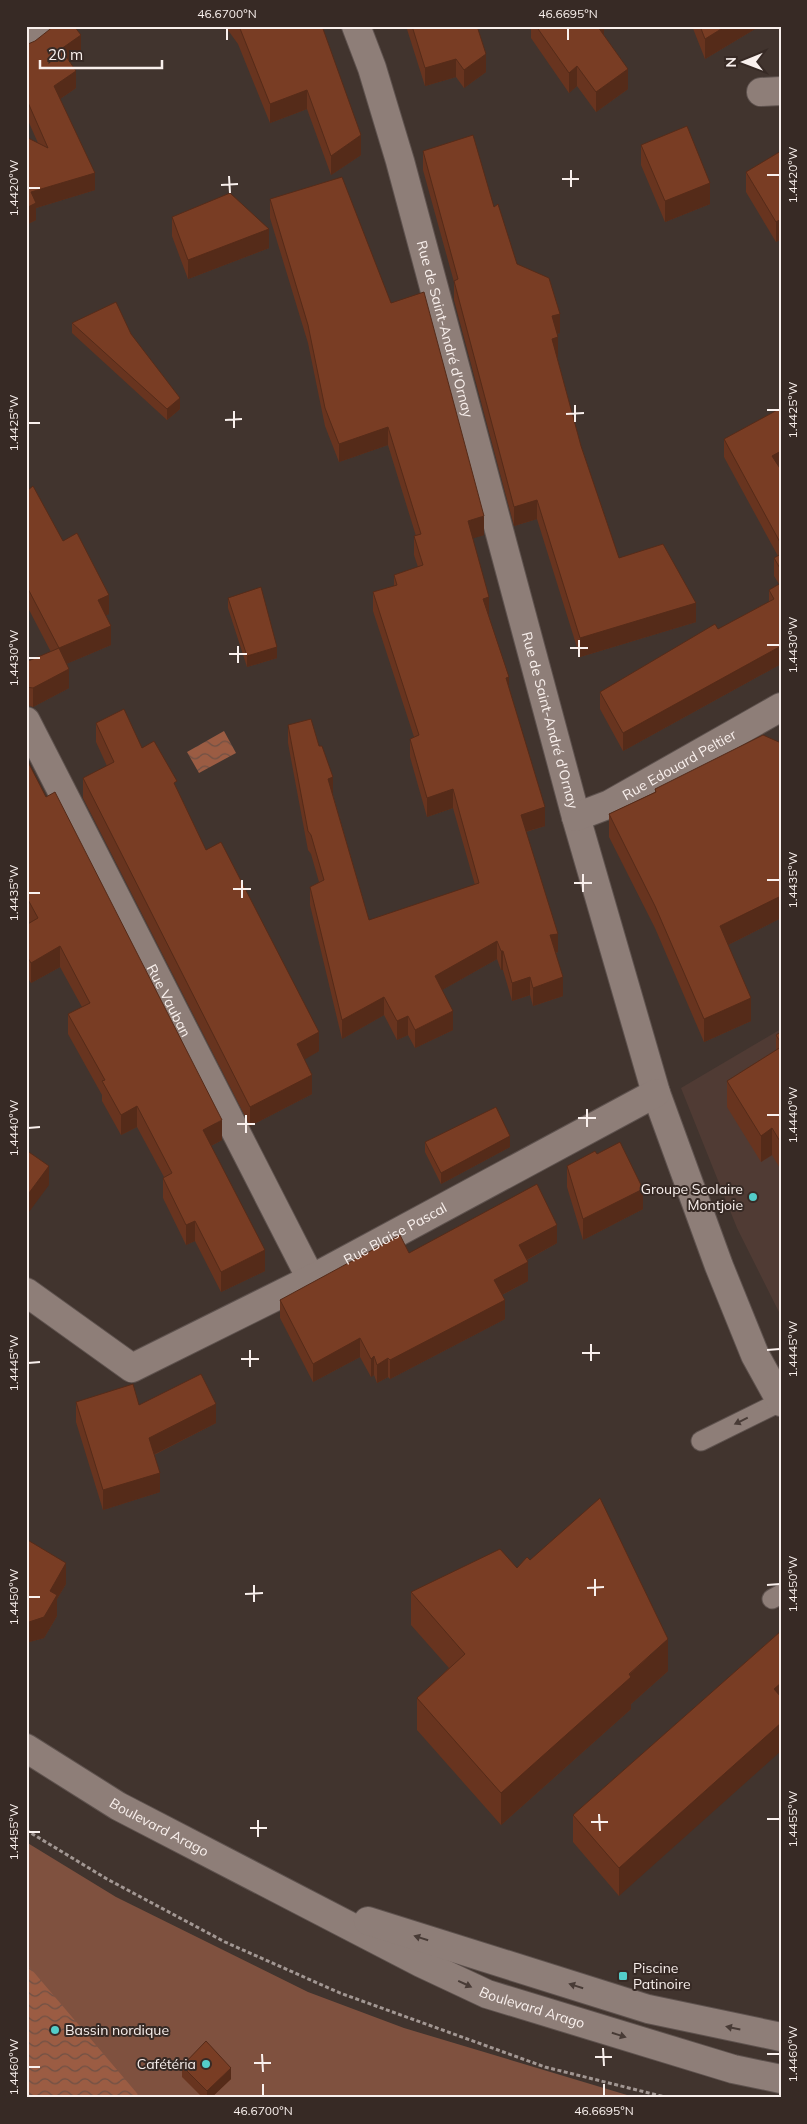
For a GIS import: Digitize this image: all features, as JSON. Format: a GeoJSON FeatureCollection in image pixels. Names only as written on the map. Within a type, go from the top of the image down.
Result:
{"type":"FeatureCollection","features":[{"type":"Feature","properties":{"kind":"street"},"geometry":{"type":"LineString","coordinates":[[26,46],[54,26]]}},
{"type":"Feature","properties":{"kind":"street","name":"Rue de Saint-André d'Ornay"},"geometry":{"type":"LineString","coordinates":[[356,26],[372,68],[400,161],[576,816],[656,1093],[719,1266],[755,1356],[779,1396]]}},
{"type":"Feature","properties":{"kind":"street","name":"Rue Edouard Peltier"},"geometry":{"type":"LineString","coordinates":[[576,816],[610,804],[781,707]]}},
{"type":"Feature","properties":{"kind":"street","name":"Rue Vauban"},"geometry":{"type":"LineString","coordinates":[[26,721],[312,1279]]}},
{"type":"Feature","properties":{"kind":"street","name":"Rue Blaise Pascal"},"geometry":{"type":"LineString","coordinates":[[26,1292],[132,1368],[312,1279],[656,1093]]}},
{"type":"Feature","properties":{"kind":"street","name":"Boulevard Arago"},"geometry":{"type":"LineString","coordinates":[[26,1748],[118,1806],[421,1963],[487,1994],[733,2069],[781,2079]]}},
{"type":"Feature","properties":{"kind":"street","name":"Boulevard Arago"},"geometry":{"type":"LineString","coordinates":[[298,1898],[648,2009],[781,2037]]}},
{"type":"Feature","properties":{"kind":"lane"},"geometry":{"type":"LineString","coordinates":[[701,1441],[779,1396]]}},
{"type":"Feature","properties":{"kind":"path"},"geometry":{"type":"LineString","coordinates":[[26,1830],[107,1879],[217,1938],[340,1993],[545,2067],[669,2098]]}},
{"type":"Feature","properties":{"kind":"shaded area","name":"Groupe Scolaire Montjoie"},"geometry":{"type":"Polygon","coordinates":[[[781,1029],[781,1316],[737,1228],[681,1088],[781,1029]]]}},
{"type":"Feature","properties":{"kind":"shaded area"},"geometry":{"type":"Polygon","coordinates":[[[26,1842],[116,1897],[308,1992],[404,2028],[637,2098],[26,2098],[26,1842]]]}},
{"type":"Feature","properties":{"kind":"water"},"geometry":{"type":"Polygon","coordinates":[[[224,731],[236,753],[199,773],[187,752],[224,731]]]}},
{"type":"Feature","properties":{"kind":"water","name":"Bassin nordique"},"geometry":{"type":"Polygon","coordinates":[[[26,1963],[141,2098],[26,2098],[26,1963]]]}},
{"type":"Feature","properties":{"kind":"building"},"geometry":{"type":"Polygon","coordinates":[[[54,26],[74,26],[81,35],[61,49],[76,71],[54,86],[95,173],[31,192],[36,203],[26,208],[26,137],[48,148],[26,98],[26,44],[35,41],[54,26]]]}},
{"type":"Feature","properties":{"kind":"building"},"geometry":{"type":"Polygon","coordinates":[[[239,26],[322,26],[361,135],[331,156],[307,90],[270,104],[239,26]]]}},
{"type":"Feature","properties":{"kind":"building"},"geometry":{"type":"Polygon","coordinates":[[[412,26],[477,26],[486,54],[464,70],[456,59],[425,68],[412,26]]]}},
{"type":"Feature","properties":{"kind":"building"},"geometry":{"type":"Polygon","coordinates":[[[536,26],[599,26],[628,69],[596,92],[577,66],[569,73],[536,26]]]}},
{"type":"Feature","properties":{"kind":"building"},"geometry":{"type":"Polygon","coordinates":[[[700,26],[726,26],[705,39],[700,26]]]}},
{"type":"Feature","properties":{"kind":"building"},"geometry":{"type":"Polygon","coordinates":[[[687,126],[710,183],[665,201],[641,145],[687,126]]]}},
{"type":"Feature","properties":{"kind":"building"},"geometry":{"type":"Polygon","coordinates":[[[473,135],[494,207],[498,204],[517,264],[549,278],[560,314],[552,316],[558,337],[552,339],[581,446],[619,558],[663,544],[696,603],[580,638],[537,500],[514,507],[454,281],[458,279],[423,151],[473,135]]]}},
{"type":"Feature","properties":{"kind":"building"},"geometry":{"type":"Polygon","coordinates":[[[781,151],[781,219],[776,222],[746,172],[781,151]]]}},
{"type":"Feature","properties":{"kind":"building"},"geometry":{"type":"Polygon","coordinates":[[[342,177],[391,303],[424,292],[484,516],[468,521],[489,597],[483,599],[509,677],[506,678],[545,807],[521,815],[558,934],[550,935],[563,977],[533,988],[530,977],[512,983],[503,951],[501,951],[497,941],[435,976],[453,1011],[415,1030],[408,1016],[397,1021],[384,997],[342,1020],[310,887],[324,880],[311,835],[308,831],[288,725],[311,719],[319,746],[322,746],[333,777],[328,779],[369,920],[479,883],[453,789],[427,798],[410,739],[419,735],[373,592],[397,585],[394,575],[423,565],[414,536],[421,534],[388,427],[339,444],[325,408],[308,325],[270,199],[342,177]]]}},
{"type":"Feature","properties":{"kind":"building"},"geometry":{"type":"Polygon","coordinates":[[[230,193],[269,229],[188,260],[172,217],[230,193]]]}},
{"type":"Feature","properties":{"kind":"building"},"geometry":{"type":"Polygon","coordinates":[[[116,302],[131,334],[180,398],[167,409],[72,323],[116,302]]]}},
{"type":"Feature","properties":{"kind":"building"},"geometry":{"type":"Polygon","coordinates":[[[781,408],[781,451],[772,456],[781,470],[781,544],[724,439],[781,408]]]}},
{"type":"Feature","properties":{"kind":"building"},"geometry":{"type":"Polygon","coordinates":[[[33,486],[63,541],[77,533],[109,595],[98,600],[111,626],[59,648],[26,585],[26,487],[28,490],[33,486]]]}},
{"type":"Feature","properties":{"kind":"building"},"geometry":{"type":"Polygon","coordinates":[[[781,554],[781,570],[774,558],[781,554]]]}},
{"type":"Feature","properties":{"kind":"building"},"geometry":{"type":"Polygon","coordinates":[[[781,583],[781,646],[623,733],[600,692],[715,624],[718,629],[774,599],[769,590],[781,583]]]}},
{"type":"Feature","properties":{"kind":"building"},"geometry":{"type":"Polygon","coordinates":[[[261,587],[277,647],[247,656],[228,598],[261,587]]]}},
{"type":"Feature","properties":{"kind":"building"},"geometry":{"type":"Polygon","coordinates":[[[59,648],[69,669],[33,688],[26,687],[26,662],[59,648]]]}},
{"type":"Feature","properties":{"kind":"building"},"geometry":{"type":"Polygon","coordinates":[[[124,709],[142,748],[154,741],[177,781],[174,783],[206,850],[221,842],[319,1032],[297,1044],[312,1075],[250,1107],[83,778],[114,762],[96,723],[124,709]]]}},
{"type":"Feature","properties":{"kind":"building"},"geometry":{"type":"Polygon","coordinates":[[[763,735],[781,743],[781,896],[720,926],[751,998],[704,1019],[655,906],[609,814],[656,792],[655,789],[763,735]]]}},
{"type":"Feature","properties":{"kind":"building"},"geometry":{"type":"Polygon","coordinates":[[[26,758],[46,797],[55,792],[222,1120],[203,1130],[265,1250],[221,1272],[195,1221],[186,1225],[163,1178],[172,1173],[137,1106],[121,1115],[102,1081],[105,1080],[68,1014],[90,1003],[60,946],[31,963],[26,955],[26,925],[38,918],[26,896],[26,830],[29,828],[26,828],[26,758]]]}},
{"type":"Feature","properties":{"kind":"building"},"geometry":{"type":"Polygon","coordinates":[[[781,1032],[781,1043],[776,1035],[781,1032]]]}},
{"type":"Feature","properties":{"kind":"building"},"geometry":{"type":"Polygon","coordinates":[[[781,1047],[781,1143],[772,1128],[761,1136],[727,1081],[781,1047]]]}},
{"type":"Feature","properties":{"kind":"building"},"geometry":{"type":"Polygon","coordinates":[[[496,1107],[510,1136],[441,1173],[425,1142],[496,1107]]]}},
{"type":"Feature","properties":{"kind":"building"},"geometry":{"type":"Polygon","coordinates":[[[620,1142],[643,1189],[583,1219],[567,1166],[595,1151],[597,1154],[620,1142]]]}},
{"type":"Feature","properties":{"kind":"building"},"geometry":{"type":"Polygon","coordinates":[[[26,1150],[49,1166],[26,1197],[26,1150]]]}},
{"type":"Feature","properties":{"kind":"building"},"geometry":{"type":"Polygon","coordinates":[[[537,1184],[557,1225],[519,1245],[528,1262],[494,1280],[505,1300],[377,1365],[374,1356],[371,1359],[360,1338],[313,1364],[280,1300],[400,1235],[409,1253],[537,1184]]]}},
{"type":"Feature","properties":{"kind":"building"},"geometry":{"type":"Polygon","coordinates":[[[201,1374],[216,1404],[149,1438],[160,1473],[103,1490],[76,1402],[133,1384],[139,1405],[201,1374]]]}},
{"type":"Feature","properties":{"kind":"building"},"geometry":{"type":"Polygon","coordinates":[[[600,1498],[668,1639],[629,1674],[631,1677],[501,1793],[417,1698],[465,1654],[411,1592],[500,1549],[517,1568],[527,1557],[530,1560],[600,1498]]]}},
{"type":"Feature","properties":{"kind":"building"},"geometry":{"type":"Polygon","coordinates":[[[26,1539],[66,1563],[50,1591],[57,1595],[44,1617],[29,1622],[26,1620],[26,1539]]]}},
{"type":"Feature","properties":{"kind":"building"},"geometry":{"type":"Polygon","coordinates":[[[781,1631],[781,1683],[774,1689],[781,1697],[781,1723],[619,1868],[573,1815],[781,1631]]]}},
{"type":"Feature","properties":{"kind":"building","name":"Cafétéria"},"geometry":{"type":"Polygon","coordinates":[[[206,2041],[231,2068],[207,2091],[182,2066],[206,2041]]]}},
{"type":"Feature","properties":{"kind":"place","name":"Groupe Scolaire Montjoie"},"geometry":{"type":"Point","coordinates":[753,1197]}},
{"type":"Feature","properties":{"kind":"place","name":"Piscine Patinoire"},"geometry":{"type":"Point","coordinates":[623,1976]}},
{"type":"Feature","properties":{"kind":"place","name":"Bassin nordique"},"geometry":{"type":"Point","coordinates":[55,2030]}},
{"type":"Feature","properties":{"kind":"place","name":"Cafétéria"},"geometry":{"type":"Point","coordinates":[206,2064]}}]}
